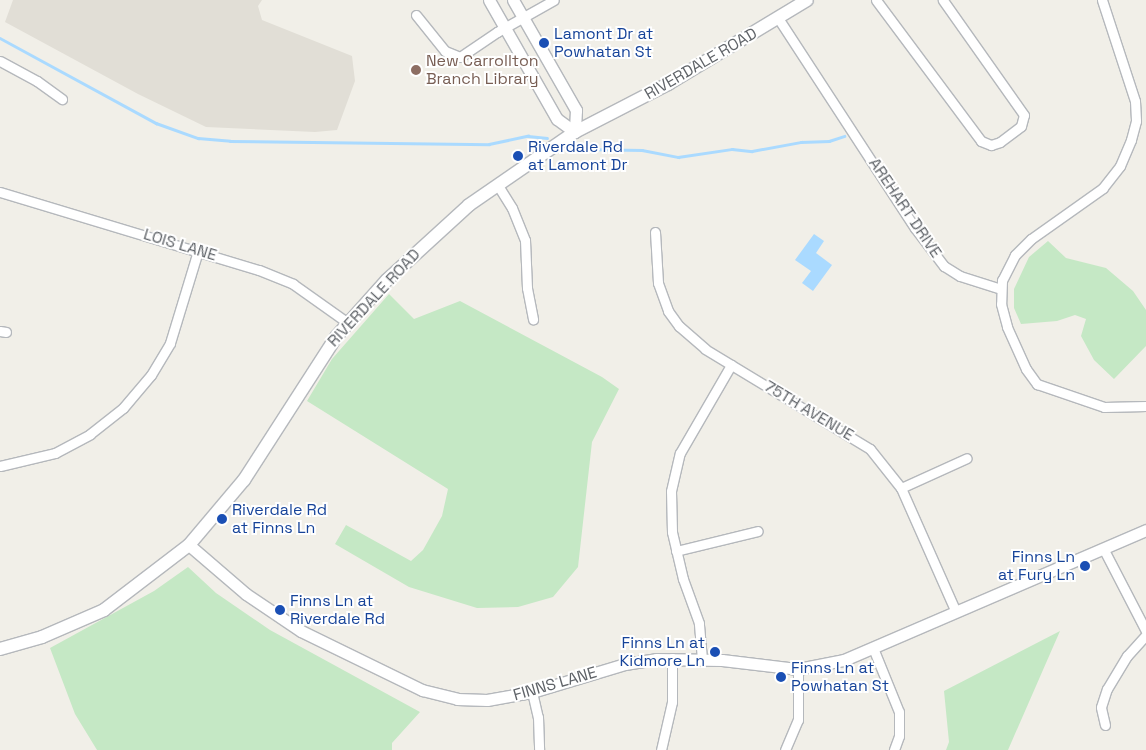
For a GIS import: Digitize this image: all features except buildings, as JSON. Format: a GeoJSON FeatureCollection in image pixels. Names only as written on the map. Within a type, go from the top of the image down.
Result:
{"type":"FeatureCollection","features":[{"type":"Feature","properties":{"kind":"main road","name":"RIVERDALE ROAD"},"geometry":{"type":"LineString","coordinates":[[0,649],[42,637],[104,610],[189,545],[233,496],[316,365],[348,324],[421,247],[497,184],[575,132],[668,84],[806,0]]}},
{"type":"Feature","properties":{"kind":"street"},"geometry":{"type":"LineString","coordinates":[[489,0],[557,119],[575,132]]}},
{"type":"Feature","properties":{"kind":"street"},"geometry":{"type":"LineString","coordinates":[[513,0],[576,110],[575,132]]}},
{"type":"Feature","properties":{"kind":"street"},"geometry":{"type":"LineString","coordinates":[[416,15],[445,51],[456,57],[465,56],[504,27],[554,0]]}},
{"type":"Feature","properties":{"kind":"street"},"geometry":{"type":"LineString","coordinates":[[876,0],[981,142],[991,145],[1000,142],[1021,126],[1024,115],[943,0]]}},
{"type":"Feature","properties":{"kind":"street"},"geometry":{"type":"LineString","coordinates":[[1102,0],[1141,114],[1125,156],[1109,181],[1094,196],[1023,246],[1011,262],[1001,289],[1007,327],[1026,369],[1038,384],[1104,407],[1146,406]]}},
{"type":"Feature","properties":{"kind":"street","name":"AREHART DRIVE"},"geometry":{"type":"LineString","coordinates":[[778,18],[915,228],[944,266],[960,276],[1001,289]]}},
{"type":"Feature","properties":{"kind":"street"},"geometry":{"type":"LineString","coordinates":[[0,61],[37,81],[62,99]]}},
{"type":"Feature","properties":{"kind":"street"},"geometry":{"type":"LineString","coordinates":[[497,184],[512,208],[525,240],[527,288],[533,319]]}},
{"type":"Feature","properties":{"kind":"street","name":"LOIS LANE"},"geometry":{"type":"LineString","coordinates":[[0,192],[198,251],[285,280],[348,324]]}},
{"type":"Feature","properties":{"kind":"street","name":"75TH AVENUE"},"geometry":{"type":"LineString","coordinates":[[655,232],[656,274],[668,311],[694,341],[852,436],[870,450],[901,488],[955,610]]}},
{"type":"Feature","properties":{"kind":"street"},"geometry":{"type":"LineString","coordinates":[[0,466],[55,453],[106,423],[123,408],[166,350],[198,251]]}},
{"type":"Feature","properties":{"kind":"street"},"geometry":{"type":"LineString","coordinates":[[702,659],[699,624],[676,551],[670,504],[676,467],[692,430],[732,365]]}},
{"type":"Feature","properties":{"kind":"street"},"geometry":{"type":"LineString","coordinates":[[901,488],[968,458]]}},
{"type":"Feature","properties":{"kind":"street","name":"FINNS LANE"},"geometry":{"type":"LineString","coordinates":[[189,545],[246,594],[286,622],[412,686],[433,694],[471,700],[532,692],[625,664],[672,658],[702,659],[798,669],[844,660],[955,610],[1146,530]]}},
{"type":"Feature","properties":{"kind":"street"},"geometry":{"type":"LineString","coordinates":[[676,551],[758,531]]}},
{"type":"Feature","properties":{"kind":"street"},"geometry":{"type":"LineString","coordinates":[[1103,548],[1146,631]]}},
{"type":"Feature","properties":{"kind":"street"},"geometry":{"type":"LineString","coordinates":[[1105,725],[1101,707],[1107,689],[1126,656],[1146,635]]}},
{"type":"Feature","properties":{"kind":"street"},"geometry":{"type":"LineString","coordinates":[[873,648],[899,712],[899,736],[894,750]]}},
{"type":"Feature","properties":{"kind":"street"},"geometry":{"type":"LineString","coordinates":[[661,750],[672,702],[672,658]]}},
{"type":"Feature","properties":{"kind":"street"},"geometry":{"type":"LineString","coordinates":[[785,750],[798,720],[798,669]]}},
{"type":"Feature","properties":{"kind":"street"},"geometry":{"type":"LineString","coordinates":[[532,692],[538,717],[539,750]]}},
{"type":"Feature","properties":{"kind":"shaded area"},"geometry":{"type":"Polygon","coordinates":[[[13,0],[262,0],[258,6],[262,20],[352,56],[355,81],[337,130],[315,132],[206,127],[138,94],[5,22],[13,0]]]}},
{"type":"Feature","properties":{"kind":"green space"},"geometry":{"type":"Polygon","coordinates":[[[1048,241],[1066,258],[1106,268],[1133,291],[1146,310],[1146,346],[1114,379],[1094,360],[1081,336],[1086,319],[1075,315],[1057,321],[1021,324],[1014,308],[1014,289],[1029,257],[1048,241]]]}},
{"type":"Feature","properties":{"kind":"green space"},"geometry":{"type":"Polygon","coordinates":[[[389,294],[414,319],[460,301],[602,377],[619,389],[592,442],[578,567],[553,597],[518,607],[477,608],[409,587],[335,544],[346,525],[411,561],[423,550],[442,516],[448,489],[307,401],[332,359],[389,294]]]}},
{"type":"Feature","properties":{"kind":"green space"},"geometry":{"type":"Polygon","coordinates":[[[188,567],[216,593],[270,630],[420,712],[392,743],[392,750],[97,750],[75,714],[50,648],[154,591],[188,567]]]}},
{"type":"Feature","properties":{"kind":"green space"},"geometry":{"type":"Polygon","coordinates":[[[1060,631],[1008,750],[946,750],[949,742],[944,691],[1060,631]]]}},
{"type":"Feature","properties":{"kind":"water"},"geometry":{"type":"Polygon","coordinates":[[[814,234],[824,241],[816,253],[832,265],[813,291],[802,283],[811,271],[795,260],[814,234]]]}},
{"type":"Feature","properties":{"kind":"waterway"},"geometry":{"type":"LineString","coordinates":[[0,38],[156,123],[198,138],[230,141],[489,144],[528,136],[547,138]]}},
{"type":"Feature","properties":{"kind":"waterway"},"geometry":{"type":"LineString","coordinates":[[578,149],[642,150],[678,157],[732,149],[752,151],[801,142],[829,141],[844,136]]}},
{"type":"Feature","properties":{"kind":"place","name":"Lamont Dr at Powhatan St"},"geometry":{"type":"Point","coordinates":[544,43]}},
{"type":"Feature","properties":{"kind":"place","name":"New Carrollton Branch Library"},"geometry":{"type":"Point","coordinates":[416,70]}},
{"type":"Feature","properties":{"kind":"place","name":"Riverdale Rd at Lamont Dr"},"geometry":{"type":"Point","coordinates":[518,156]}},
{"type":"Feature","properties":{"kind":"place","name":"Riverdale Rd at Finns Ln"},"geometry":{"type":"Point","coordinates":[222,519]}},
{"type":"Feature","properties":{"kind":"place","name":"Finns Ln at Fury Ln"},"geometry":{"type":"Point","coordinates":[1085,566]}},
{"type":"Feature","properties":{"kind":"place","name":"Finns Ln at Riverdale Rd"},"geometry":{"type":"Point","coordinates":[280,610]}},
{"type":"Feature","properties":{"kind":"place","name":"Finns Ln at Kidmore Ln"},"geometry":{"type":"Point","coordinates":[715,652]}},
{"type":"Feature","properties":{"kind":"place","name":"Finns Ln at Powhatan St"},"geometry":{"type":"Point","coordinates":[781,677]}}]}
